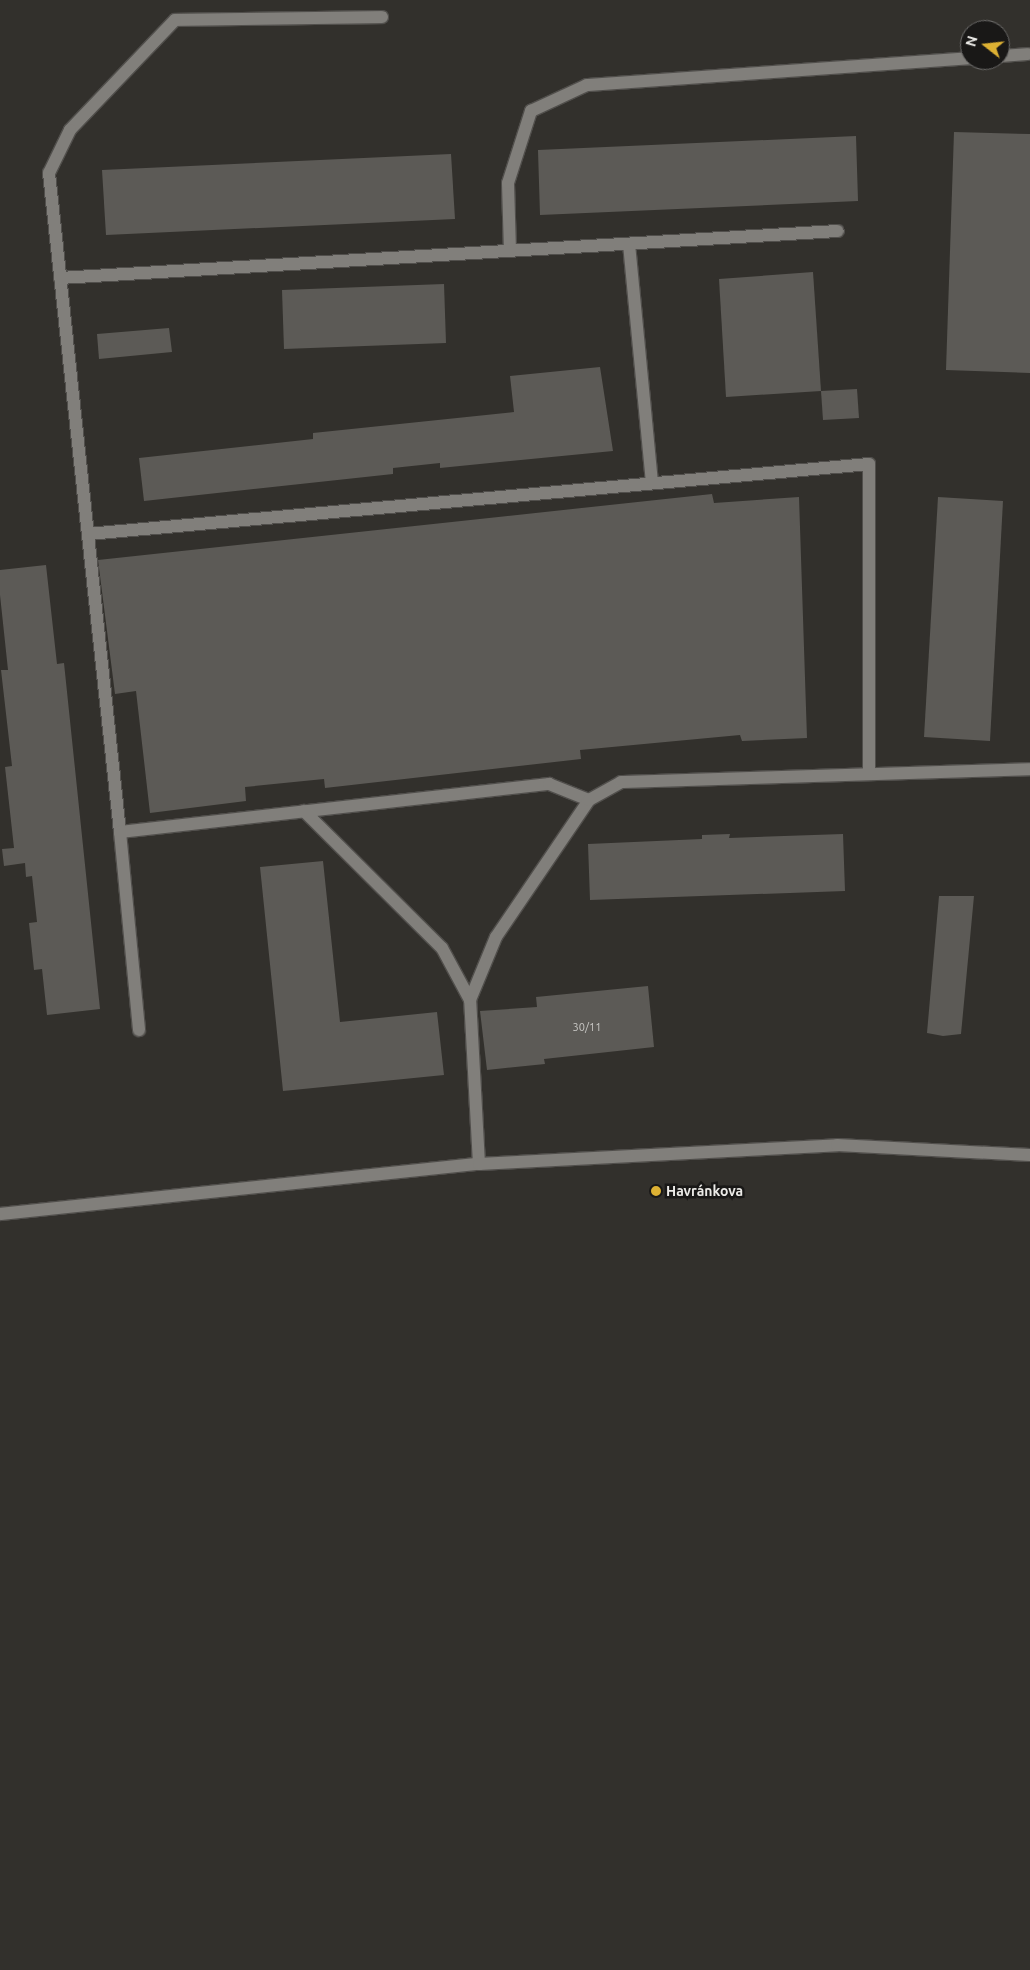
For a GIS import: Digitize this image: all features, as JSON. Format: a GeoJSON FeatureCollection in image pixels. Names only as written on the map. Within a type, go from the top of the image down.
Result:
{"type":"FeatureCollection","features":[{"type":"Feature","properties":{"kind":"street"},"geometry":{"type":"LineString","coordinates":[[140,1030],[49,173],[70,130],[175,20],[382,17]]}},
{"type":"Feature","properties":{"kind":"street"},"geometry":{"type":"LineString","coordinates":[[1010,55],[1028,54]]}},
{"type":"Feature","properties":{"kind":"street"},"geometry":{"type":"LineString","coordinates":[[510,251],[508,183],[530,111],[587,85],[960,59]]}},
{"type":"Feature","properties":{"kind":"street"},"geometry":{"type":"LineString","coordinates":[[60,278],[838,231]]}},
{"type":"Feature","properties":{"kind":"street"},"geometry":{"type":"LineString","coordinates":[[630,244],[652,483]]}},
{"type":"Feature","properties":{"kind":"street"},"geometry":{"type":"LineString","coordinates":[[88,534],[869,464],[869,774]]}},
{"type":"Feature","properties":{"kind":"street"},"geometry":{"type":"LineString","coordinates":[[470,1000],[496,937],[589,800],[621,782],[1030,769]]}},
{"type":"Feature","properties":{"kind":"street"},"geometry":{"type":"LineString","coordinates":[[120,832],[549,784],[589,800]]}},
{"type":"Feature","properties":{"kind":"street"},"geometry":{"type":"LineString","coordinates":[[304,812],[442,948],[470,1000],[479,1164]]}},
{"type":"Feature","properties":{"kind":"street"},"geometry":{"type":"LineString","coordinates":[[0,1214],[479,1164],[838,1145],[1030,1155]]}},
{"type":"Feature","properties":{"kind":"building"},"geometry":{"type":"Polygon","coordinates":[[[954,132],[1030,134],[1030,373],[946,370],[954,132]]]}},
{"type":"Feature","properties":{"kind":"building"},"geometry":{"type":"Polygon","coordinates":[[[856,136],[858,201],[540,215],[538,150],[856,136]]]}},
{"type":"Feature","properties":{"kind":"building"},"geometry":{"type":"Polygon","coordinates":[[[451,154],[455,219],[106,235],[102,170],[451,154]]]}},
{"type":"Feature","properties":{"kind":"building"},"geometry":{"type":"Polygon","coordinates":[[[813,272],[821,391],[726,397],[719,279],[813,272]]]}},
{"type":"Feature","properties":{"kind":"building"},"geometry":{"type":"Polygon","coordinates":[[[444,284],[446,343],[284,349],[282,290],[444,284]]]}},
{"type":"Feature","properties":{"kind":"building"},"geometry":{"type":"Polygon","coordinates":[[[169,328],[172,352],[99,359],[97,334],[169,328]]]}},
{"type":"Feature","properties":{"kind":"building"},"geometry":{"type":"Polygon","coordinates":[[[600,367],[613,451],[440,468],[440,463],[393,468],[393,474],[144,501],[139,458],[313,439],[313,433],[514,412],[510,376],[600,367]]]}},
{"type":"Feature","properties":{"kind":"building"},"geometry":{"type":"Polygon","coordinates":[[[857,389],[859,418],[823,420],[821,391],[857,389]]]}},
{"type":"Feature","properties":{"kind":"building"},"geometry":{"type":"Polygon","coordinates":[[[712,494],[714,503],[799,497],[807,738],[742,741],[740,735],[580,750],[581,759],[325,788],[324,779],[245,787],[246,801],[150,813],[136,691],[115,694],[98,560],[712,494]]]}},
{"type":"Feature","properties":{"kind":"building"},"geometry":{"type":"Polygon","coordinates":[[[938,497],[1003,501],[990,741],[924,737],[938,497]]]}},
{"type":"Feature","properties":{"kind":"building"},"geometry":{"type":"Polygon","coordinates":[[[46,565],[57,664],[64,663],[100,1009],[47,1015],[42,969],[34,970],[29,923],[37,922],[32,876],[26,877],[25,863],[4,866],[2,849],[14,848],[5,767],[12,766],[1,670],[8,670],[0,595],[0,570],[46,565]]]}},
{"type":"Feature","properties":{"kind":"building"},"geometry":{"type":"Polygon","coordinates":[[[730,834],[729,838],[843,834],[845,891],[590,900],[588,844],[702,839],[702,835],[730,834]]]}},
{"type":"Feature","properties":{"kind":"building"},"geometry":{"type":"Polygon","coordinates":[[[323,861],[340,1022],[437,1012],[444,1075],[283,1091],[260,867],[323,861]]]}},
{"type":"Feature","properties":{"kind":"building"},"geometry":{"type":"Polygon","coordinates":[[[939,896],[974,896],[961,1034],[943,1036],[927,1033],[939,896]]]}},
{"type":"Feature","properties":{"kind":"building"},"geometry":{"type":"Polygon","coordinates":[[[648,986],[654,1047],[544,1059],[545,1064],[487,1070],[480,1011],[537,1007],[536,997],[648,986]]]}},
{"type":"Feature","properties":{"kind":"place","name":"Havránkova"},"geometry":{"type":"Point","coordinates":[656,1191]}}]}
